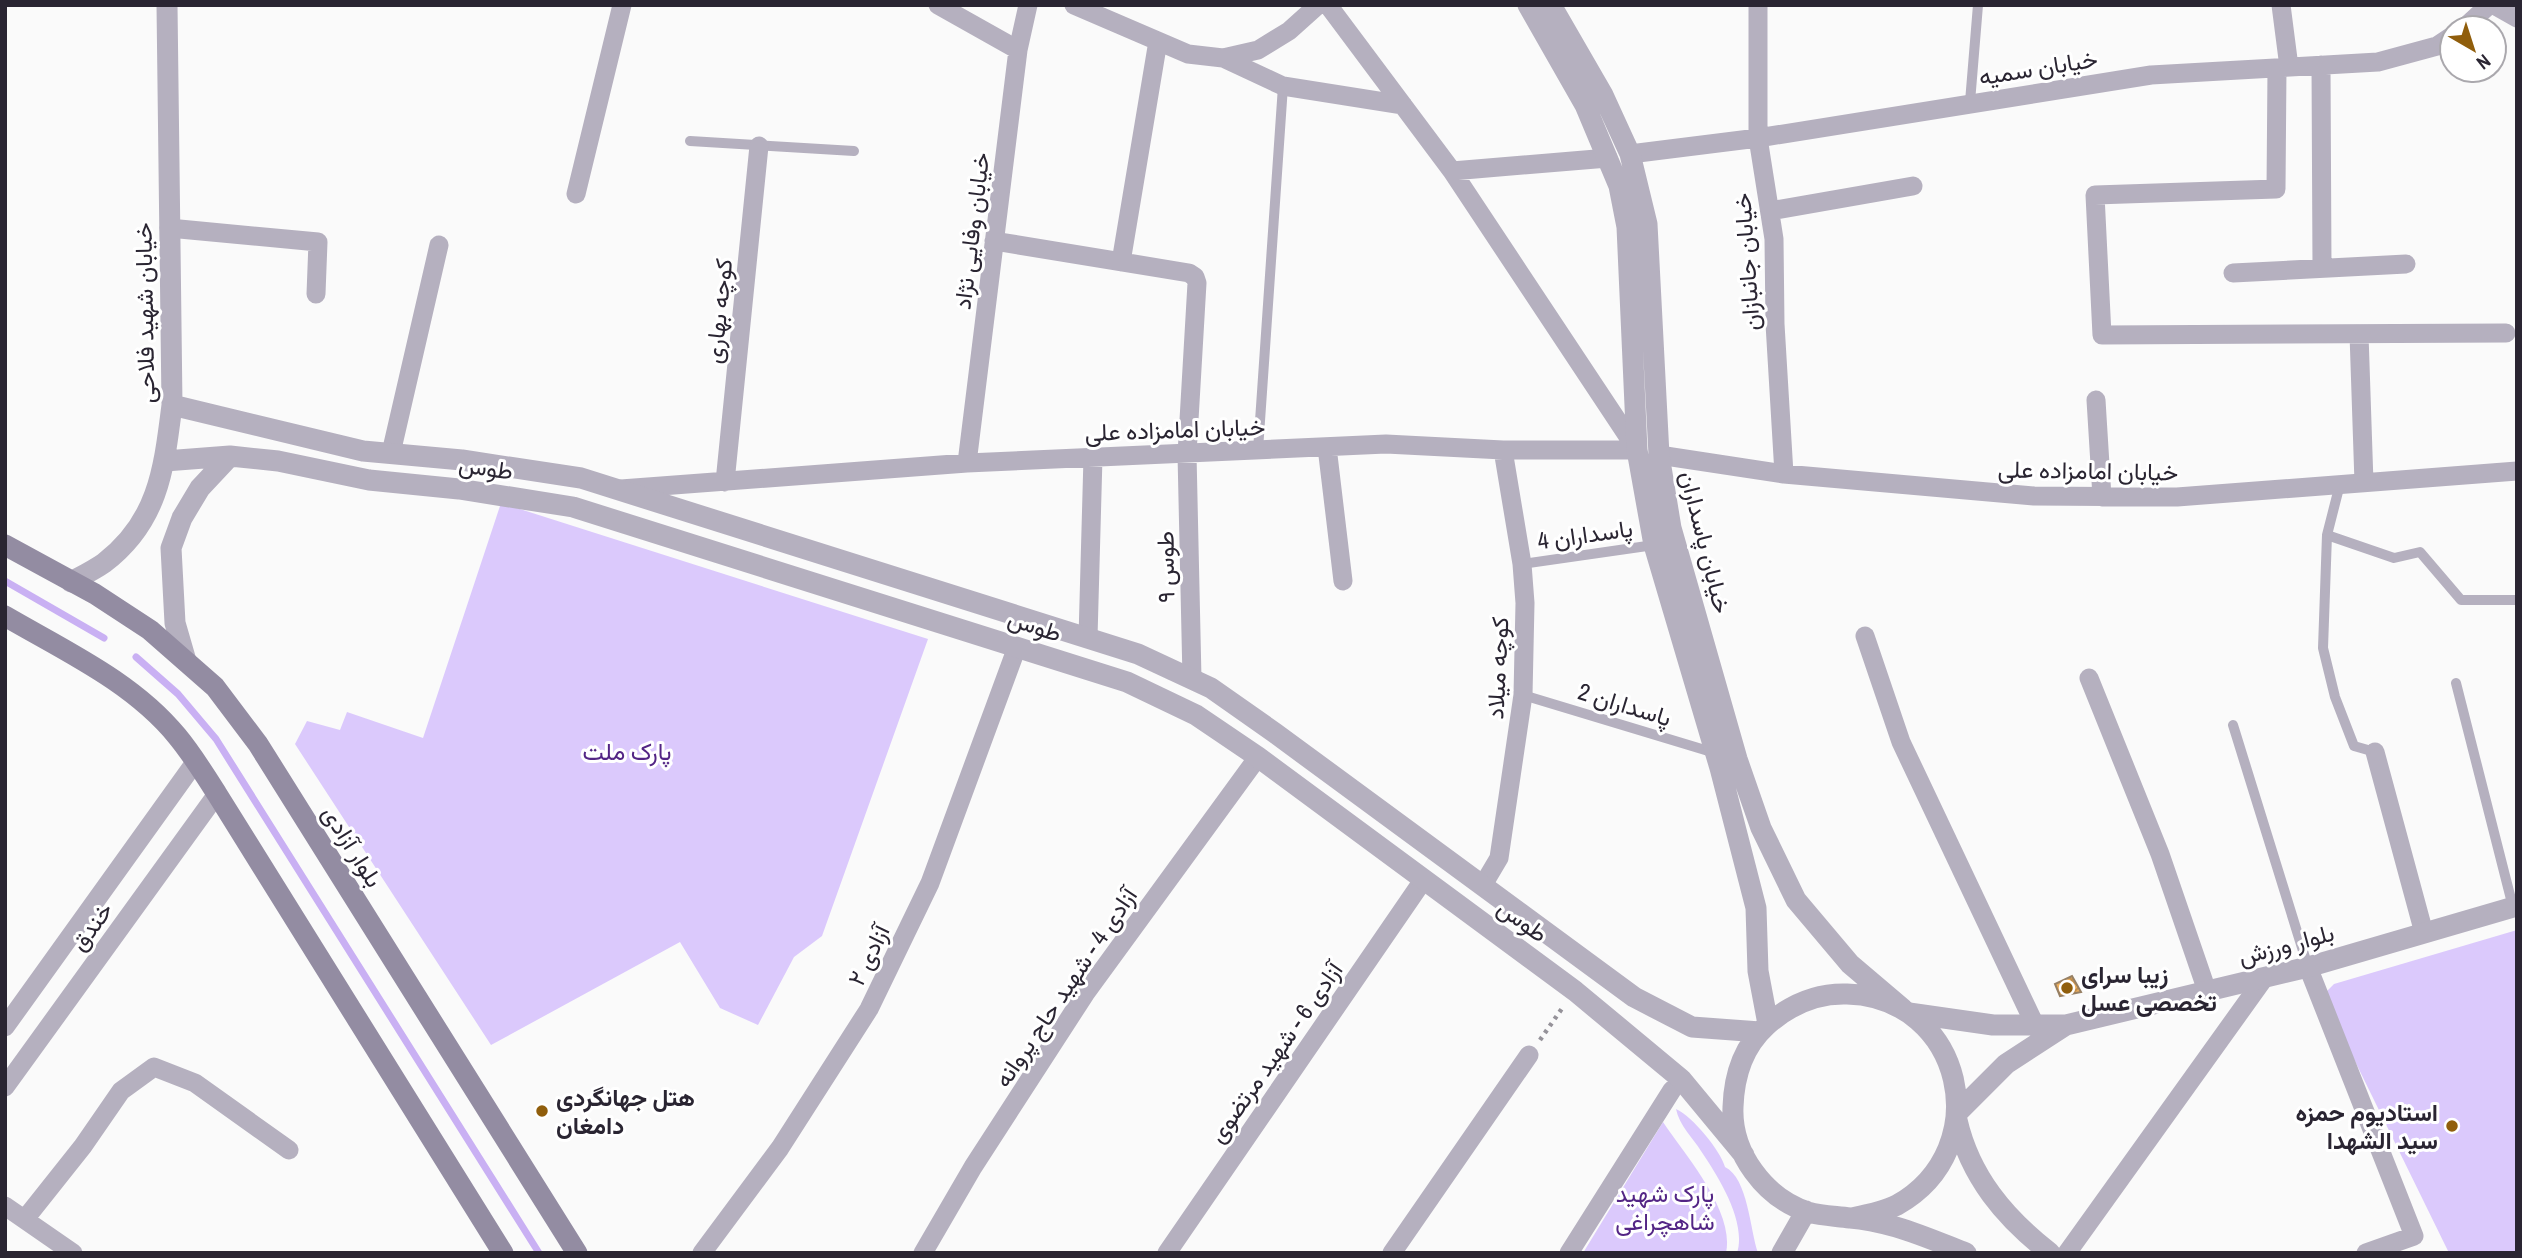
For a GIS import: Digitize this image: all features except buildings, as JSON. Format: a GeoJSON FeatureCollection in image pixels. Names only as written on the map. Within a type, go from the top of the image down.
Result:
{"type":"FeatureCollection","features":[{"type":"Feature","properties":{"kind":"main road","name":"بلوار آزادی"},"geometry":{"type":"LineString","coordinates":[[5,545],[94,594],[150,629],[215,687],[258,744],[577,1253]]}},
{"type":"Feature","properties":{"kind":"main road"},"geometry":{"type":"LineString","coordinates":[[5,616],[104,674],[135,696],[176,734],[217,794],[503,1253]]}},
{"type":"Feature","properties":{"kind":"street","name":"خیابان شهید فلاحی"},"geometry":{"type":"LineString","coordinates":[[71,582],[104,563],[130,538],[155,498],[165,461],[172,405],[167,5]]}},
{"type":"Feature","properties":{"kind":"street"},"geometry":{"type":"LineString","coordinates":[[576,194],[622,5]]}},
{"type":"Feature","properties":{"kind":"street"},"geometry":{"type":"LineString","coordinates":[[937,5],[1018,50]]}},
{"type":"Feature","properties":{"kind":"street","name":"خیابان وفایی نژاد"},"geometry":{"type":"LineString","coordinates":[[967,463],[1018,50],[1028,5]]}},
{"type":"Feature","properties":{"kind":"street"},"geometry":{"type":"LineString","coordinates":[[1074,5],[1188,54],[1223,58],[1283,86],[1403,105]]}},
{"type":"Feature","properties":{"kind":"street"},"geometry":{"type":"LineString","coordinates":[[1223,58],[1258,50],[1289,31],[1318,5]]}},
{"type":"Feature","properties":{"kind":"street"},"geometry":{"type":"LineString","coordinates":[[1328,5],[1452,171],[1637,450]]}},
{"type":"Feature","properties":{"kind":"street","name":"خیابان پاسداران"},"geometry":{"type":"LineString","coordinates":[[1528,5],[1585,105],[1619,186],[1627,227],[1637,450],[1654,545],[1715,753],[1756,908],[1758,971],[1764,1028]]}},
{"type":"Feature","properties":{"kind":"street","name":"خیابان پاسداران"},"geometry":{"type":"LineString","coordinates":[[1551,5],[1603,95],[1630,154],[1647,224],[1659,455],[1671,528],[1737,759],[1761,828],[1796,900],[1850,964],[1905,1011]]}},
{"type":"Feature","properties":{"kind":"street","name":"خیابان جانبازان"},"geometry":{"type":"LineString","coordinates":[[1758,5],[1758,138],[1774,239],[1775,324],[1784,474]]}},
{"type":"Feature","properties":{"kind":"street"},"geometry":{"type":"LineString","coordinates":[[2281,5],[2283,67],[2276,189],[2095,195],[2102,335],[2506,333]]}},
{"type":"Feature","properties":{"kind":"street"},"geometry":{"type":"LineString","coordinates":[[2492,5],[2517,18]]}},
{"type":"Feature","properties":{"kind":"street"},"geometry":{"type":"LineString","coordinates":[[994,241],[1121,262],[1158,41]]}},
{"type":"Feature","properties":{"kind":"street","name":"خیابان سمیه"},"geometry":{"type":"LineString","coordinates":[[1630,154],[1758,138],[2151,75],[2378,62],[2438,45]]}},
{"type":"Feature","properties":{"kind":"street"},"geometry":{"type":"LineString","coordinates":[[2321,65],[2322,268]]}},
{"type":"Feature","properties":{"kind":"street","name":"کوچه بهاری"},"geometry":{"type":"LineString","coordinates":[[720,483],[759,145]]}},
{"type":"Feature","properties":{"kind":"street"},"geometry":{"type":"LineString","coordinates":[[1452,171],[1608,158]]}},
{"type":"Feature","properties":{"kind":"street"},"geometry":{"type":"LineString","coordinates":[[1770,211],[1913,186]]}},
{"type":"Feature","properties":{"kind":"street"},"geometry":{"type":"LineString","coordinates":[[169,228],[318,242],[316,294]]}},
{"type":"Feature","properties":{"kind":"street"},"geometry":{"type":"LineString","coordinates":[[391,453],[439,245]]}},
{"type":"Feature","properties":{"kind":"street","name":"طوس ۹"},"geometry":{"type":"LineString","coordinates":[[1121,262],[1189,273],[1195,277],[1187,454],[1192,680]]}},
{"type":"Feature","properties":{"kind":"street"},"geometry":{"type":"LineString","coordinates":[[2232,273],[2406,264]]}},
{"type":"Feature","properties":{"kind":"street"},"geometry":{"type":"LineString","coordinates":[[2358,334],[2364,483]]}},
{"type":"Feature","properties":{"kind":"street"},"geometry":{"type":"LineString","coordinates":[[2096,400],[2102,497]]}},
{"type":"Feature","properties":{"kind":"street","name":"طوس"},"geometry":{"type":"LineString","coordinates":[[172,405],[363,451],[461,460],[567,476],[697,513],[1138,654],[1211,688],[1634,997],[1692,1027],[1764,1028]]}},
{"type":"Feature","properties":{"kind":"street","name":"خیابان امامزاده علی"},"geometry":{"type":"LineString","coordinates":[[617,489],[967,463],[1386,444],[1503,450],[1637,450]]}},
{"type":"Feature","properties":{"kind":"street"},"geometry":{"type":"LineString","coordinates":[[1327,447],[1343,580]]}},
{"type":"Feature","properties":{"kind":"street","name":"کوچه میلاد"},"geometry":{"type":"LineString","coordinates":[[1483,885],[1499,858],[1523,695],[1525,603],[1522,564],[1503,450]]}},
{"type":"Feature","properties":{"kind":"street","name":"خیابان امامزاده علی"},"geometry":{"type":"LineString","coordinates":[[1659,455],[1784,474],[2034,496],[2177,497],[2517,471]]}},
{"type":"Feature","properties":{"kind":"street"},"geometry":{"type":"LineString","coordinates":[[186,662],[175,623],[171,548],[182,518],[200,488],[230,456]]}},
{"type":"Feature","properties":{"kind":"street","name":"طوس"},"geometry":{"type":"LineString","coordinates":[[165,461],[230,456],[278,461],[369,480],[459,489],[573,507],[1127,682],[1196,715],[1258,757],[1575,991],[1682,1079],[1744,1155]]}},
{"type":"Feature","properties":{"kind":"street"},"geometry":{"type":"LineString","coordinates":[[1088,638],[1093,457]]}},
{"type":"Feature","properties":{"kind":"street"},"geometry":{"type":"LineString","coordinates":[[697,513],[703,497],[720,483]]}},
{"type":"Feature","properties":{"kind":"street"},"geometry":{"type":"LineString","coordinates":[[1866,636],[1901,742],[2035,1025]]}},
{"type":"Feature","properties":{"kind":"street","name":"آزادی ۲"},"geometry":{"type":"LineString","coordinates":[[702,1253],[780,1148],[869,1009],[930,883],[1017,647]]}},
{"type":"Feature","properties":{"kind":"street"},"geometry":{"type":"LineString","coordinates":[[2089,678],[2160,854],[2207,991]]}},
{"type":"Feature","properties":{"kind":"street"},"geometry":{"type":"LineString","coordinates":[[2375,752],[2424,933]]}},
{"type":"Feature","properties":{"kind":"street","name":"آزادی 4 - شهید حاج پروانه"},"geometry":{"type":"LineString","coordinates":[[923,1253],[974,1167],[1085,994],[1258,757]]}},
{"type":"Feature","properties":{"kind":"street","name":"خندق"},"geometry":{"type":"LineString","coordinates":[[5,1027],[196,761]]}},
{"type":"Feature","properties":{"kind":"street","name":"خندق"},"geometry":{"type":"LineString","coordinates":[[5,1087],[217,794]]}},
{"type":"Feature","properties":{"kind":"street","name":"آزادی 6 - شهید مرتضوی"},"geometry":{"type":"LineString","coordinates":[[1167,1253],[1424,879]]}},
{"type":"Feature","properties":{"kind":"street","name":"بلوار ورزش"},"geometry":{"type":"LineString","coordinates":[[2066,1025],[2308,967],[2515,906]]}},
{"type":"Feature","properties":{"kind":"street"},"geometry":{"type":"LineString","coordinates":[[2308,967],[2418,1245],[2367,1253]]}},
{"type":"Feature","properties":{"kind":"street"},"geometry":{"type":"LineString","coordinates":[[2067,1253],[2265,977]]}},
{"type":"Feature","properties":{"kind":"street"},"geometry":{"type":"LineString","coordinates":[[1966,1253],[1896,1227],[1806,1211],[1771,1191],[1756,1175],[1736,1135],[1732,1114],[1733,1091],[1747,1049],[1764,1028],[1796,1004],[1818,996],[1838,993],[1861,994],[1881,999],[1905,1011],[1934,1037],[1946,1056],[1953,1075],[1962,1144],[1973,1167],[2006,1215],[2050,1253]]}},
{"type":"Feature","properties":{"kind":"street"},"geometry":{"type":"LineString","coordinates":[[1905,1011],[1993,1025],[2066,1025]]}},
{"type":"Feature","properties":{"kind":"street"},"geometry":{"type":"LineString","coordinates":[[1852,1218],[1874,1214],[1913,1195],[1942,1163],[1951,1142],[1957,1116],[2006,1064],[2066,1025]]}},
{"type":"Feature","properties":{"kind":"street"},"geometry":{"type":"LineString","coordinates":[[1392,1253],[1530,1055]]}},
{"type":"Feature","properties":{"kind":"street"},"geometry":{"type":"LineString","coordinates":[[25,1219],[83,1146],[121,1091],[154,1067],[195,1083],[289,1150]]}},
{"type":"Feature","properties":{"kind":"street"},"geometry":{"type":"LineString","coordinates":[[1569,1253],[1672,1090]]}},
{"type":"Feature","properties":{"kind":"street"},"geometry":{"type":"LineString","coordinates":[[5,1206],[73,1253]]}},
{"type":"Feature","properties":{"kind":"street"},"geometry":{"type":"LineString","coordinates":[[1782,1253],[1806,1211]]}},
{"type":"Feature","properties":{"kind":"lane"},"geometry":{"type":"LineString","coordinates":[[1970,102],[1978,5]]}},
{"type":"Feature","properties":{"kind":"lane"},"geometry":{"type":"LineString","coordinates":[[1258,450],[1283,86]]}},
{"type":"Feature","properties":{"kind":"lane"},"geometry":{"type":"LineString","coordinates":[[691,141],[854,151]]}},
{"type":"Feature","properties":{"kind":"lane"},"geometry":{"type":"LineString","coordinates":[[2340,484],[2326,535],[2323,648],[2335,697],[2354,746],[2375,752]]}},
{"type":"Feature","properties":{"kind":"lane"},"geometry":{"type":"LineString","coordinates":[[2326,535],[2394,558],[2420,552],[2461,600],[2517,600]]}},
{"type":"Feature","properties":{"kind":"lane","name":"پاسداران 4"},"geometry":{"type":"LineString","coordinates":[[1522,564],[1654,545]]}},
{"type":"Feature","properties":{"kind":"lane"},"geometry":{"type":"LineString","coordinates":[[2456,683],[2515,906]]}},
{"type":"Feature","properties":{"kind":"lane","name":"پاسداران 2"},"geometry":{"type":"LineString","coordinates":[[1523,695],[1715,753]]}},
{"type":"Feature","properties":{"kind":"lane"},"geometry":{"type":"LineString","coordinates":[[2233,725],[2308,967]]}},
{"type":"Feature","properties":{"kind":"path"},"geometry":{"type":"LineString","coordinates":[[1530,1055],[1575,991]]}},
{"type":"Feature","properties":{"kind":"green space","name":"پارک ملت"},"geometry":{"type":"Polygon","coordinates":[[[501,503],[928,639],[822,936],[794,957],[758,1025],[720,1008],[680,942],[491,1045],[295,744],[307,721],[340,730],[347,712],[423,738],[501,503]]]}},
{"type":"Feature","properties":{"kind":"green space","name":"استادیوم حمزه سید الشهدا"},"geometry":{"type":"Polygon","coordinates":[[[2517,930],[2517,1253],[2449,1253],[2325,1000],[2327,991],[2334,984],[2517,930]]]}},
{"type":"Feature","properties":{"kind":"green space"},"geometry":{"type":"Polygon","coordinates":[[[1676,1109],[1705,1135],[1725,1167],[1739,1182],[1758,1253],[1737,1253],[1738,1228],[1729,1200],[1708,1161],[1683,1126],[1676,1109]]]}},
{"type":"Feature","properties":{"kind":"green space","name":"پارک شهید شاهچراغی"},"geometry":{"type":"Polygon","coordinates":[[[1663,1122],[1716,1202],[1727,1237],[1726,1253],[1583,1253],[1663,1122]]]}},
{"type":"Feature","properties":{"kind":"waterway"},"geometry":{"type":"LineString","coordinates":[[5,581],[104,638]]}},
{"type":"Feature","properties":{"kind":"waterway"},"geometry":{"type":"LineString","coordinates":[[136,657],[178,694],[216,739],[539,1253]]}},
{"type":"Feature","properties":{"kind":"place","name":"زیبا سرای تخصصی عسل"},"geometry":{"type":"Point","coordinates":[2067,988]}},
{"type":"Feature","properties":{"kind":"place","name":"هتل جهانگردى دامغان"},"geometry":{"type":"Point","coordinates":[542,1111]}},
{"type":"Feature","properties":{"kind":"place","name":"استادیوم حمزه سید الشهدا"},"geometry":{"type":"Point","coordinates":[2452,1126]}}]}
